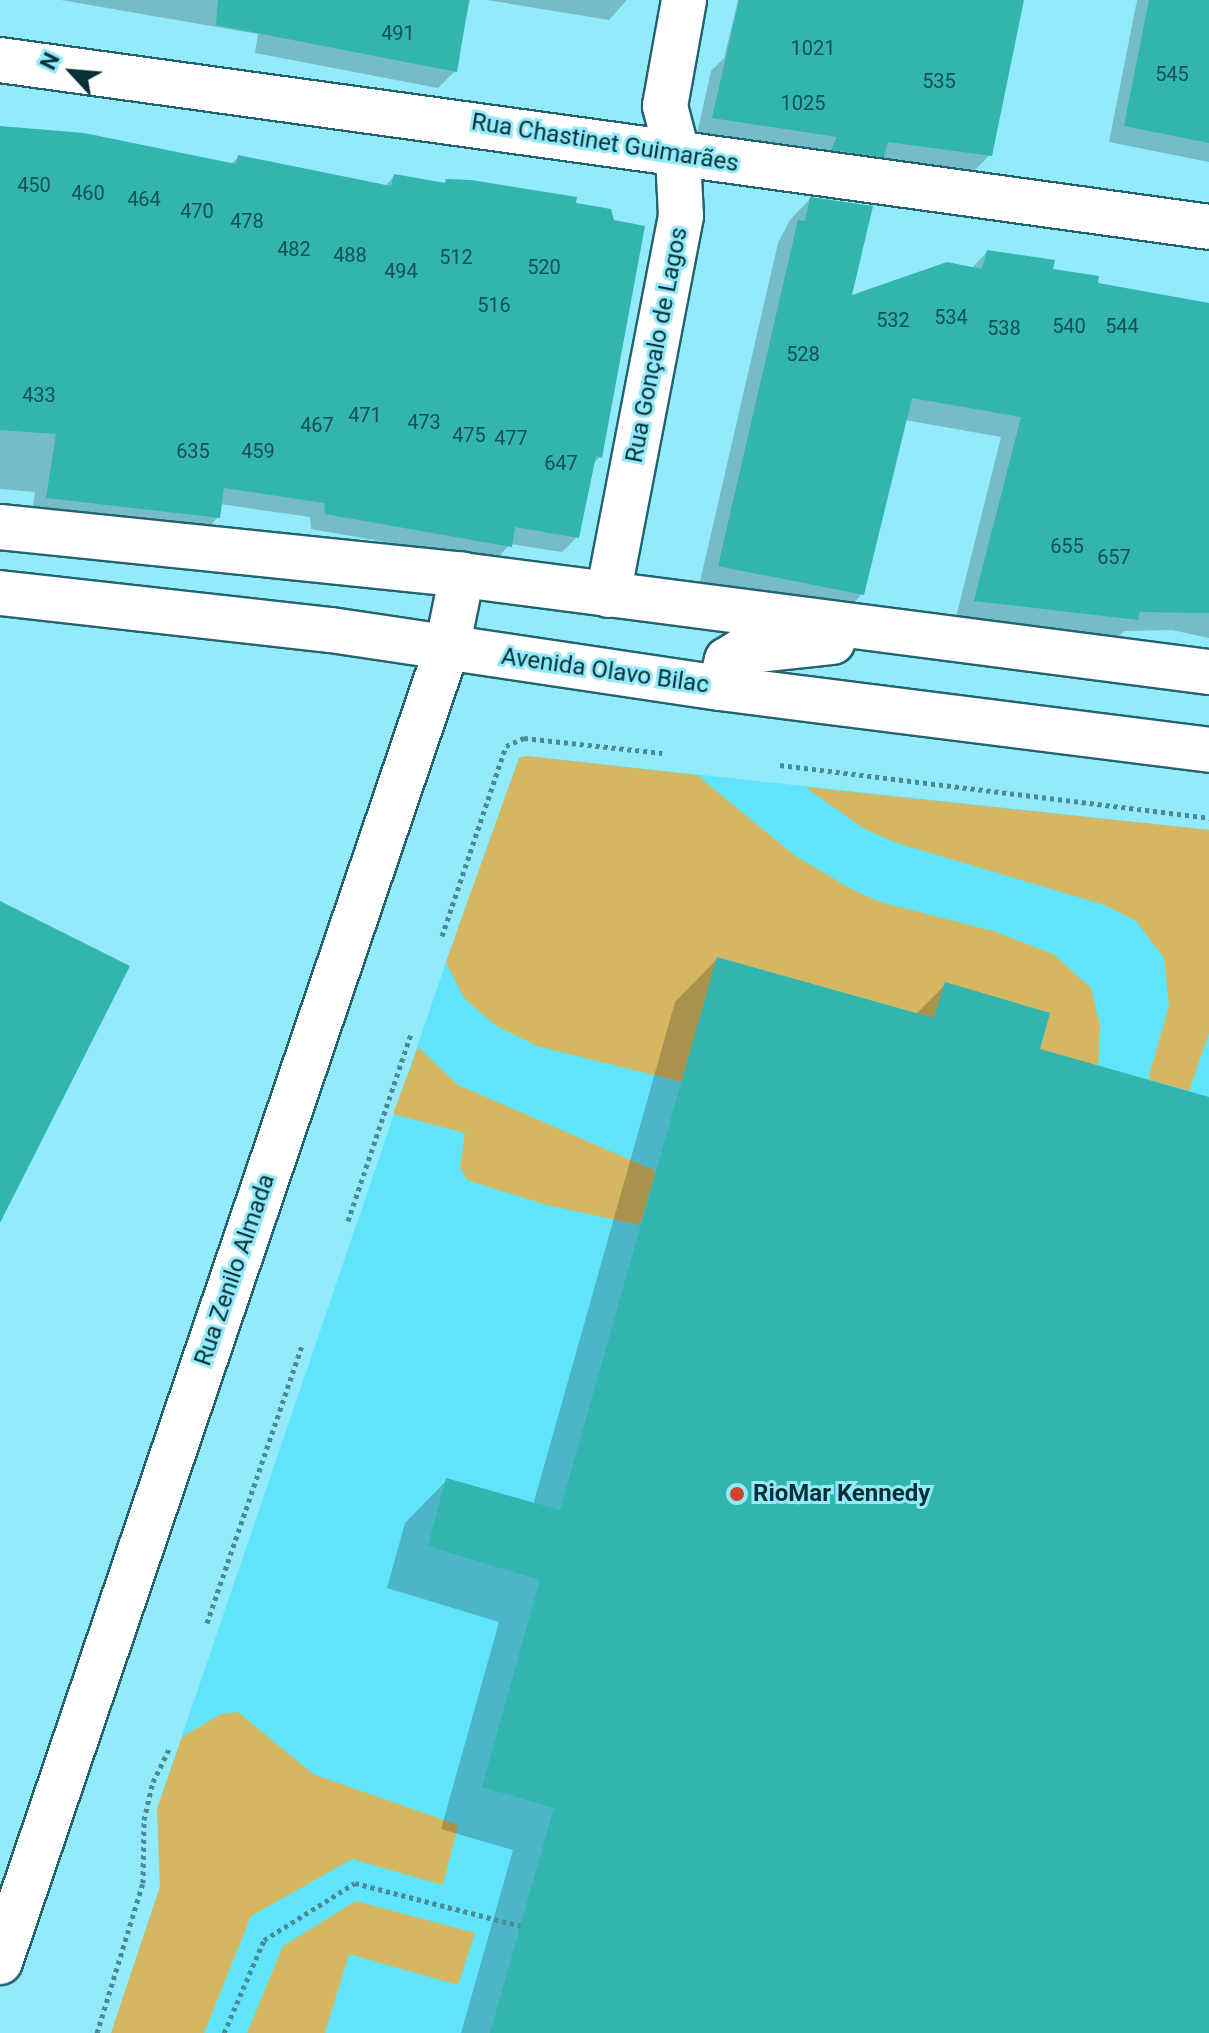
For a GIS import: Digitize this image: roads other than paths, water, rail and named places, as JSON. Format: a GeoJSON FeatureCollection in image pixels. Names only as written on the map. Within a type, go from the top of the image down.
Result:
{"type":"FeatureCollection","features":[{"type":"Feature","properties":{"kind":"street","name":"Rua Gonçalo de Lagos"},"geometry":{"type":"LineString","coordinates":[[608,595],[681,216],[678,156],[665,106],[684,0]]}},
{"type":"Feature","properties":{"kind":"street","name":"Rua Chastinet Guimarães"},"geometry":{"type":"LineString","coordinates":[[0,60],[486,123],[678,156],[1209,227]]}},
{"type":"Feature","properties":{"kind":"street"},"geometry":{"type":"LineString","coordinates":[[0,527],[462,575],[1209,672]]}},
{"type":"Feature","properties":{"kind":"street","name":"Rua Zenilo Almada"},"geometry":{"type":"LineString","coordinates":[[3,1943],[447,648],[462,575]]}},
{"type":"Feature","properties":{"kind":"street","name":"Avenida Olavo Bilac"},"geometry":{"type":"LineString","coordinates":[[0,593],[447,648],[720,688],[1209,750]]}},
{"type":"Feature","properties":{"kind":"street"},"geometry":{"type":"LineString","coordinates":[[720,688],[727,660],[740,652],[914,634]]}},
{"type":"Feature","properties":{"kind":"place","name":"RioMar Kennedy"},"geometry":{"type":"Point","coordinates":[737,1494]}}]}
